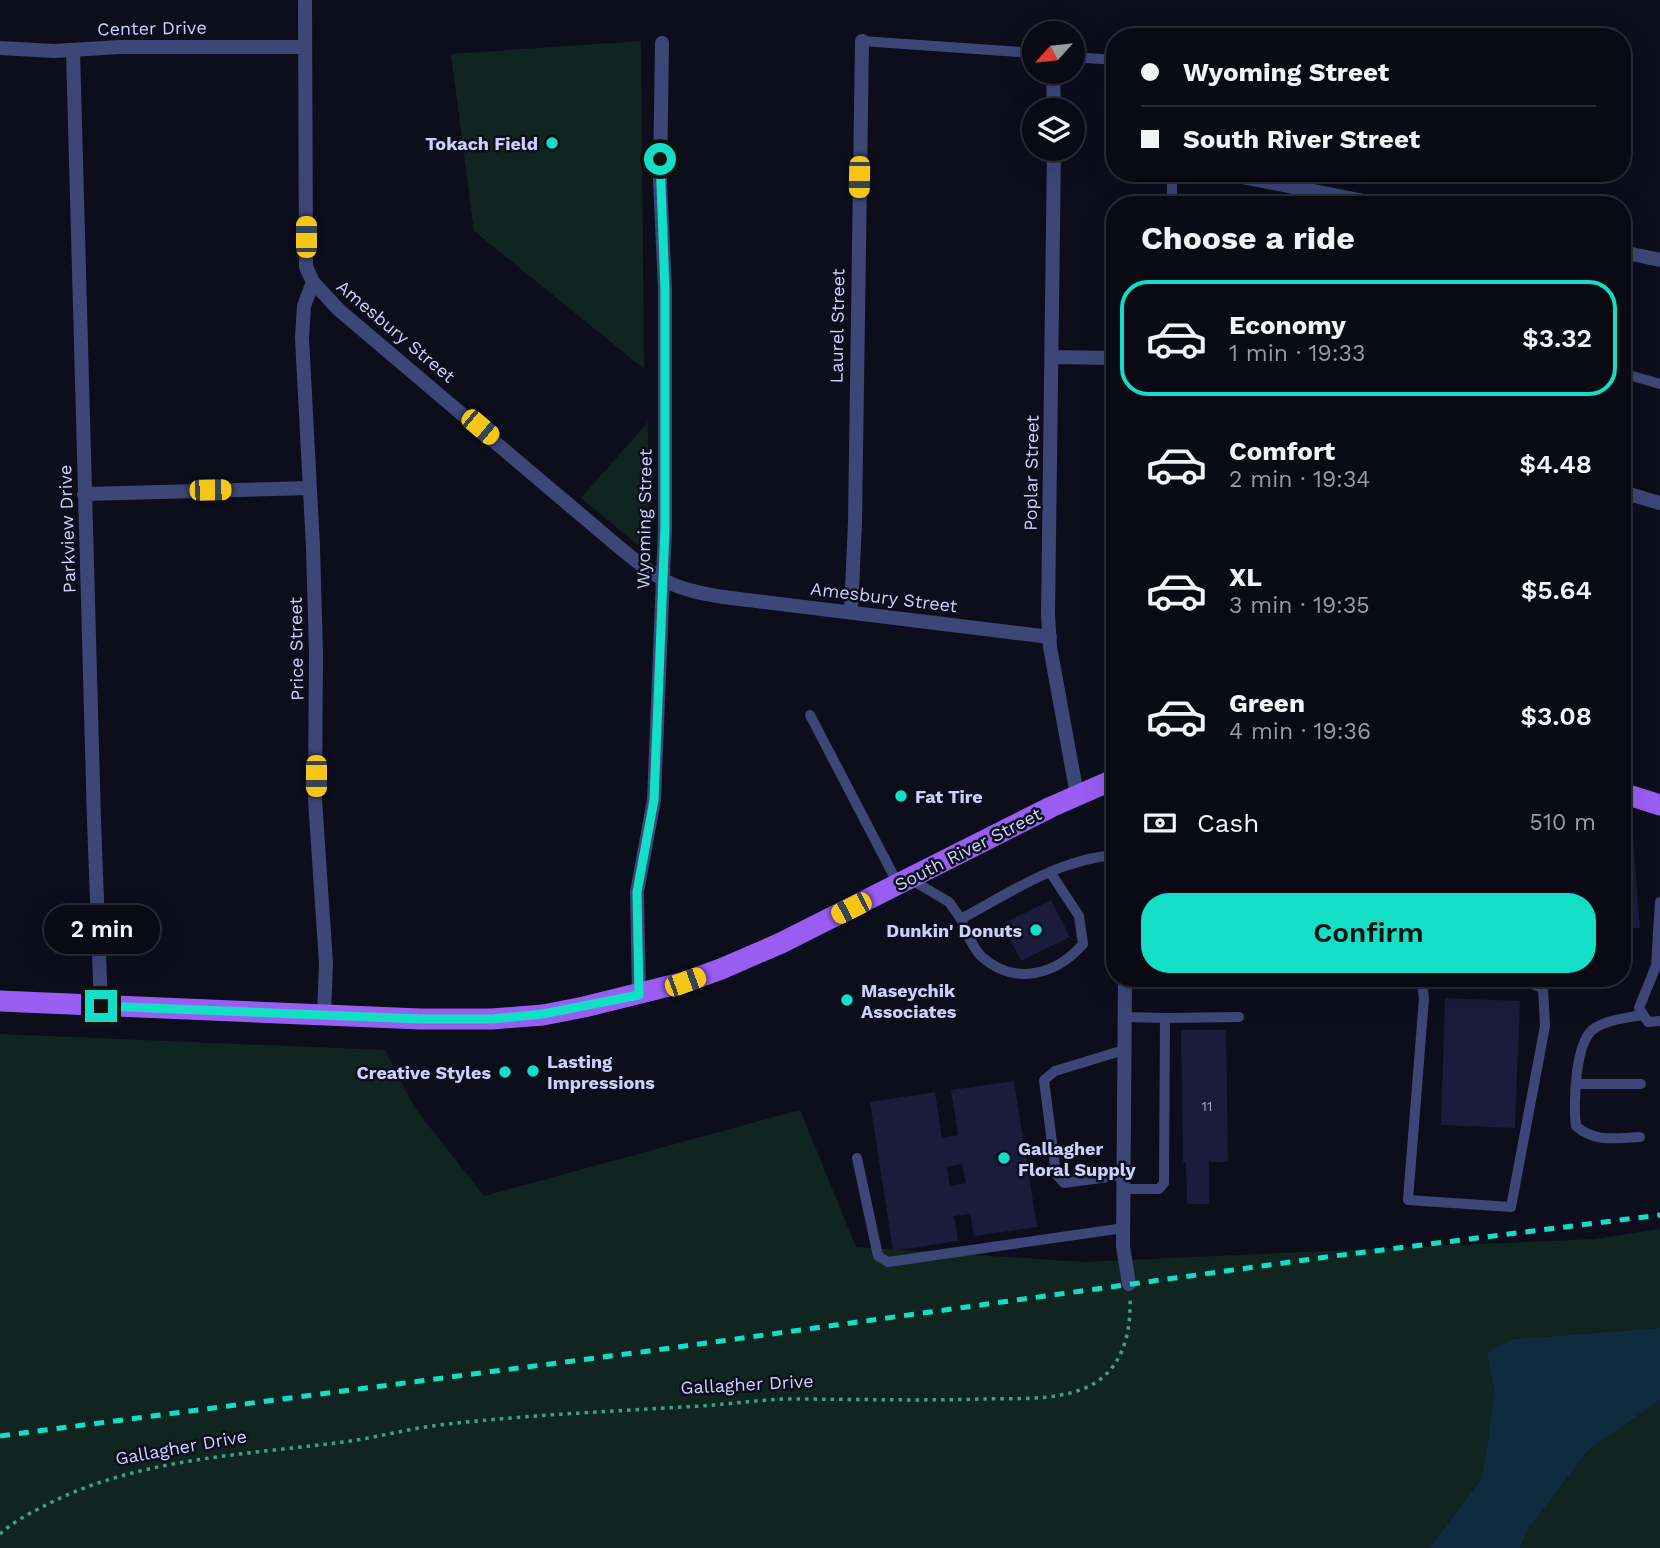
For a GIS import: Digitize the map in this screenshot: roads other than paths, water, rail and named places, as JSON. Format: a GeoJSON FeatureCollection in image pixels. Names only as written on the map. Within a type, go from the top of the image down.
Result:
{"type":"FeatureCollection","features":[{"type":"Feature","properties":{"kind":"main road","name":"South River Street"},"geometry":{"type":"LineString","coordinates":[[0,1001],[324,1016],[492,1019],[543,1014],[639,995],[721,969],[781,943],[1106,783]]}},
{"type":"Feature","properties":{"kind":"main road"},"geometry":{"type":"LineString","coordinates":[[1631,796],[1660,805]]}},
{"type":"Feature","properties":{"kind":"street","name":"Amesbury Street"},"geometry":{"type":"LineString","coordinates":[[305,0],[306,267],[313,282],[339,310],[620,548],[662,580],[679,588],[699,593],[1049,637]]}},
{"type":"Feature","properties":{"kind":"street","name":"Laurel Street"},"geometry":{"type":"LineString","coordinates":[[851,612],[855,522],[862,41]]}},
{"type":"Feature","properties":{"kind":"street","name":"Wyoming Street"},"geometry":{"type":"LineString","coordinates":[[639,995],[637,892],[654,800],[665,528],[665,329],[660,181],[662,43]]}},
{"type":"Feature","properties":{"kind":"street","name":"Center Drive"},"geometry":{"type":"LineString","coordinates":[[0,48],[73,51],[120,47],[304,47]]}},
{"type":"Feature","properties":{"kind":"street","name":"Parkview Drive"},"geometry":{"type":"LineString","coordinates":[[73,51],[101,1006]]}},
{"type":"Feature","properties":{"kind":"street","name":"Poplar Street"},"geometry":{"type":"LineString","coordinates":[[1054,161],[1049,637],[1077,795]]}},
{"type":"Feature","properties":{"kind":"street"},"geometry":{"type":"LineString","coordinates":[[1268,182],[1338,196]]}},
{"type":"Feature","properties":{"kind":"street"},"geometry":{"type":"LineString","coordinates":[[1631,254],[1660,260]]}},
{"type":"Feature","properties":{"kind":"street","name":"Price Street"},"geometry":{"type":"LineString","coordinates":[[313,282],[304,306],[302,338],[316,653],[316,811],[326,963],[324,1016]]}},
{"type":"Feature","properties":{"kind":"street"},"geometry":{"type":"LineString","coordinates":[[1051,357],[1106,358]]}},
{"type":"Feature","properties":{"kind":"street"},"geometry":{"type":"LineString","coordinates":[[84,494],[309,488]]}},
{"type":"Feature","properties":{"kind":"street"},"geometry":{"type":"LineString","coordinates":[[1631,495],[1660,503]]}},
{"type":"Feature","properties":{"kind":"street"},"geometry":{"type":"LineString","coordinates":[[1125,987],[1124,1246],[1129,1284]]}},
{"type":"Feature","properties":{"kind":"lane"},"geometry":{"type":"LineString","coordinates":[[862,41],[1022,53]]}},
{"type":"Feature","properties":{"kind":"lane"},"geometry":{"type":"LineString","coordinates":[[1085,58],[1106,59]]}},
{"type":"Feature","properties":{"kind":"lane"},"geometry":{"type":"LineString","coordinates":[[1631,376],[1660,384]]}},
{"type":"Feature","properties":{"kind":"lane"},"geometry":{"type":"LineString","coordinates":[[810,715],[904,881],[949,902],[982,957],[1013,975],[1042,972],[1071,958],[1083,944],[1079,916],[1050,872]]}},
{"type":"Feature","properties":{"kind":"lane"},"geometry":{"type":"LineString","coordinates":[[961,919],[1061,866],[1106,856]]}},
{"type":"Feature","properties":{"kind":"lane"},"geometry":{"type":"LineString","coordinates":[[1660,902],[1656,966],[1639,1008],[1648,1022],[1660,1021]]}},
{"type":"Feature","properties":{"kind":"lane"},"geometry":{"type":"LineString","coordinates":[[1422,987],[1424,998],[1408,1200],[1511,1207],[1545,1026],[1543,988],[1540,987]]}},
{"type":"Feature","properties":{"kind":"lane"},"geometry":{"type":"LineString","coordinates":[[1640,1137],[1598,1139],[1586,1135],[1576,1126],[1574,1115],[1580,1051],[1585,1037],[1593,1028],[1609,1021],[1642,1014]]}},
{"type":"Feature","properties":{"kind":"lane"},"geometry":{"type":"LineString","coordinates":[[1125,1017],[1239,1017]]}},
{"type":"Feature","properties":{"kind":"lane"},"geometry":{"type":"LineString","coordinates":[[1124,1050],[1055,1071],[1044,1080],[1056,1174],[1064,1183],[1124,1182],[1159,1189],[1164,1183],[1165,1018]]}},
{"type":"Feature","properties":{"kind":"lane"},"geometry":{"type":"LineString","coordinates":[[1577,1084],[1642,1084]]}},
{"type":"Feature","properties":{"kind":"lane"},"geometry":{"type":"LineString","coordinates":[[857,1158],[878,1256],[888,1262],[1124,1228]]}},
{"type":"Feature","properties":{"kind":"water"},"geometry":{"type":"Polygon","coordinates":[[[1660,1328],[1660,1400],[1589,1450],[1528,1529],[1520,1548],[1430,1548],[1481,1479],[1494,1389],[1487,1354],[1493,1348],[1513,1339],[1660,1328]]]}},
{"type":"Feature","properties":{"kind":"railway"},"geometry":{"type":"LineString","coordinates":[[0,1436],[649,1351],[1334,1256],[1660,1215]]}},
{"type":"Feature","properties":{"kind":"place","name":"Tokach Field"},"geometry":{"type":"Point","coordinates":[552,143]}},
{"type":"Feature","properties":{"kind":"place","name":"Fat Tire"},"geometry":{"type":"Point","coordinates":[901,796]}},
{"type":"Feature","properties":{"kind":"place","name":"Dunkin' Donuts"},"geometry":{"type":"Point","coordinates":[1036,930]}},
{"type":"Feature","properties":{"kind":"place","name":"Maseychik Associates"},"geometry":{"type":"Point","coordinates":[847,1000]}},
{"type":"Feature","properties":{"kind":"place","name":"Lasting Impressions"},"geometry":{"type":"Point","coordinates":[533,1071]}},
{"type":"Feature","properties":{"kind":"place","name":"Creative Styles"},"geometry":{"type":"Point","coordinates":[505,1072]}},
{"type":"Feature","properties":{"kind":"place","name":"Gallagher Floral Supply"},"geometry":{"type":"Point","coordinates":[1004,1158]}}]}
